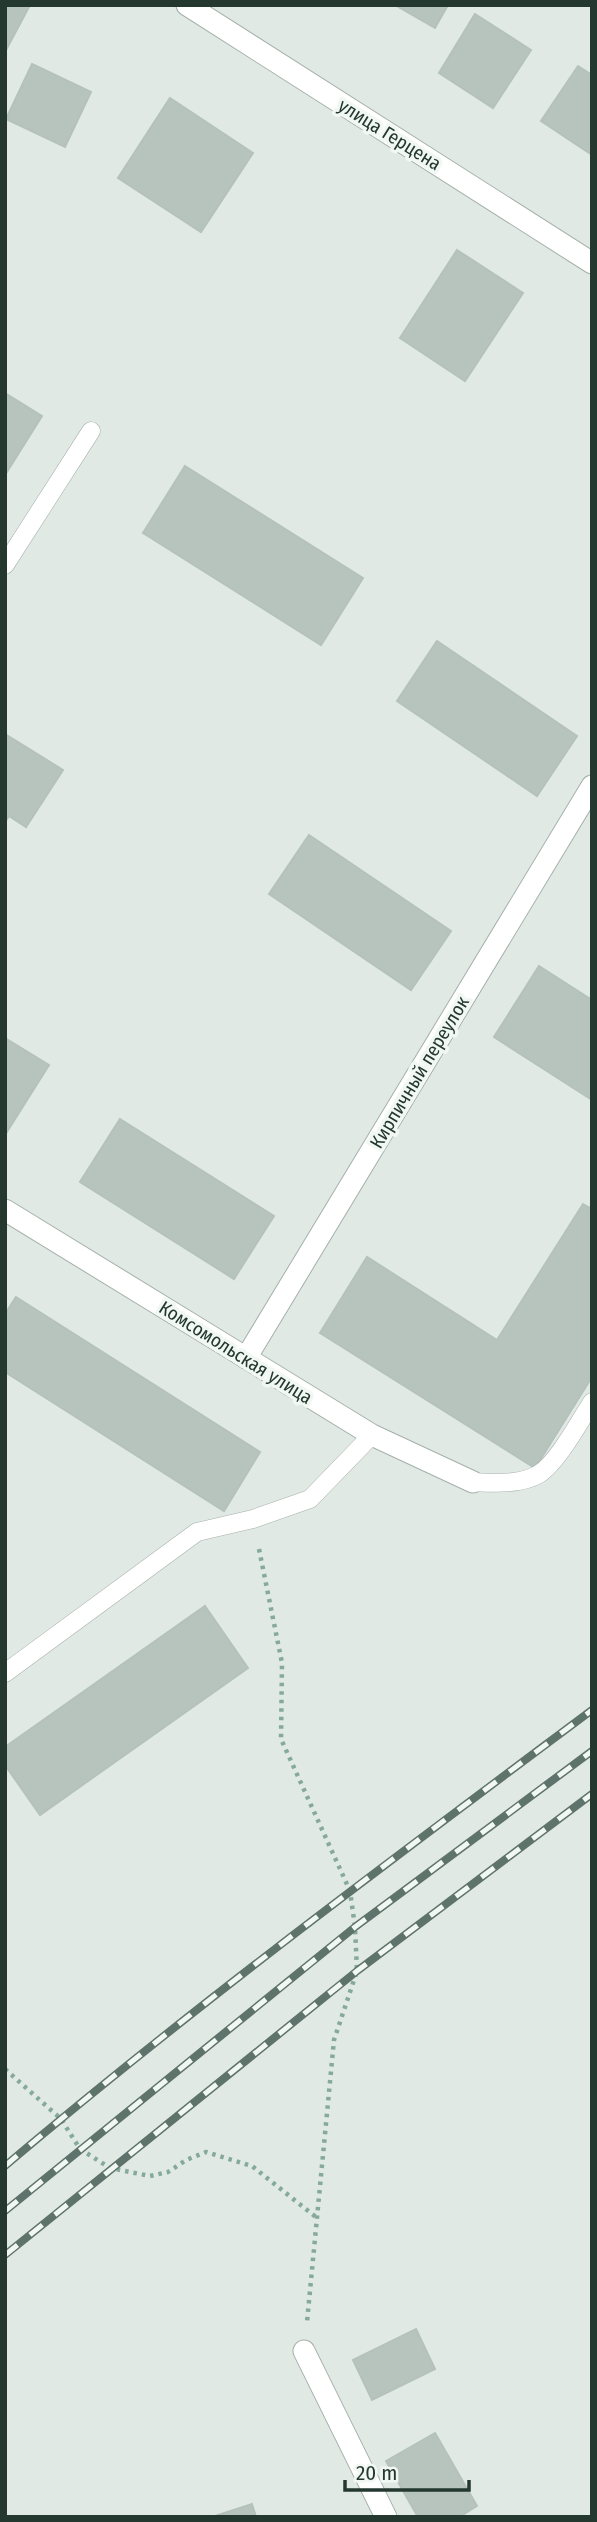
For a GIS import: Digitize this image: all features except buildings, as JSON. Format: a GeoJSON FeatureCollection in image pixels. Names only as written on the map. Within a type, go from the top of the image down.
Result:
{"type":"FeatureCollection","features":[{"type":"Feature","properties":{"kind":"street","name":"улица Герцена"},"geometry":{"type":"LineString","coordinates":[[187,5],[592,263]]}},
{"type":"Feature","properties":{"kind":"street","name":"Кирпичный переулок"},"geometry":{"type":"LineString","coordinates":[[246,1358],[592,786]]}},
{"type":"Feature","properties":{"kind":"street","name":"Комсомольская улица"},"geometry":{"type":"LineString","coordinates":[[5,1210],[372,1435],[472,1482]]}},
{"type":"Feature","properties":{"kind":"street"},"geometry":{"type":"LineString","coordinates":[[304,2351],[386,2517]]}},
{"type":"Feature","properties":{"kind":"lane"},"geometry":{"type":"LineString","coordinates":[[7,560],[91,431]]}},
{"type":"Feature","properties":{"kind":"lane"},"geometry":{"type":"LineString","coordinates":[[472,1482],[506,1484],[539,1474],[566,1444],[592,1402]]}},
{"type":"Feature","properties":{"kind":"lane"},"geometry":{"type":"LineString","coordinates":[[5,1673],[197,1532],[253,1519],[310,1499],[372,1435]]}},
{"type":"Feature","properties":{"kind":"path"},"geometry":{"type":"LineString","coordinates":[[253,1519],[282,1663],[281,1739],[350,1891],[355,1927],[356,1971],[334,2040],[304,2351]]}},
{"type":"Feature","properties":{"kind":"path"},"geometry":{"type":"LineString","coordinates":[[5,2069],[61,2119],[80,2149],[110,2168],[150,2176],[168,2172],[206,2152],[252,2166],[317,2218]]}},
{"type":"Feature","properties":{"kind":"railway"},"geometry":{"type":"LineString","coordinates":[[5,2166],[222,1990],[592,1710]]}},
{"type":"Feature","properties":{"kind":"railway"},"geometry":{"type":"LineString","coordinates":[[5,2211],[355,1927],[592,1751]]}},
{"type":"Feature","properties":{"kind":"railway"},"geometry":{"type":"LineString","coordinates":[[5,2255],[357,1971],[592,1794]]}}]}
